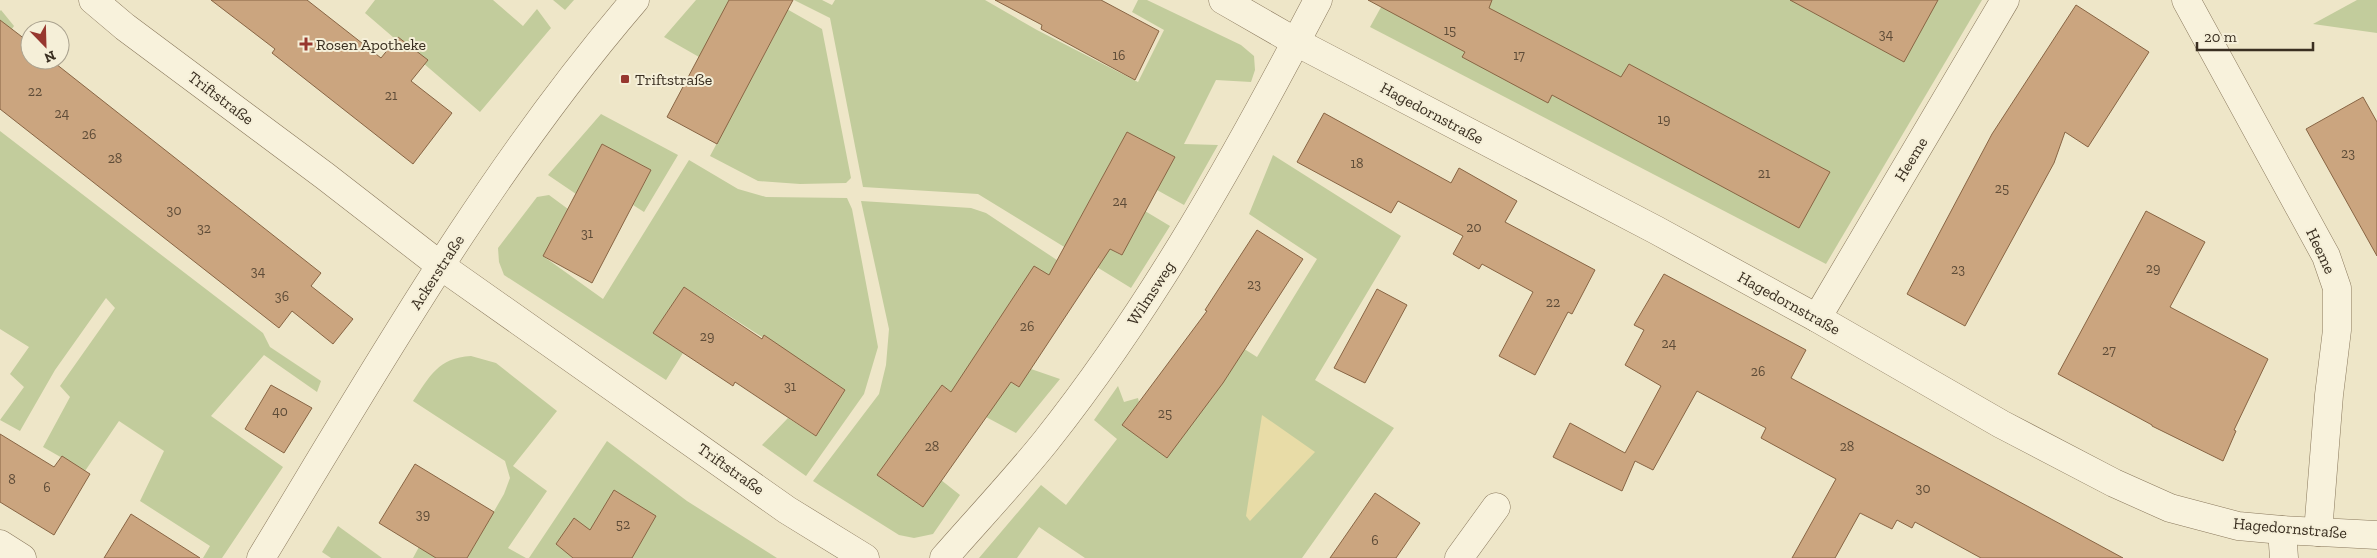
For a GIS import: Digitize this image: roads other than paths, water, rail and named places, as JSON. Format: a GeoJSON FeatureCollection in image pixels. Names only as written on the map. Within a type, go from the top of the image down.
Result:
{"type":"FeatureCollection","features":[{"type":"Feature","properties":{"kind":"street","name":"Triftstraße"},"geometry":{"type":"LineString","coordinates":[[92,0],[441,266],[787,510],[865,558]]}},
{"type":"Feature","properties":{"kind":"street","name":"Ackerstraße"},"geometry":{"type":"LineString","coordinates":[[261,558],[391,344],[473,216],[564,86],[635,0]]}},
{"type":"Feature","properties":{"kind":"street","name":"Hagedornstraße"},"geometry":{"type":"LineString","coordinates":[[1223,0],[1296,42],[1647,225],[1817,318],[2001,424],[2114,483],[2170,508],[2238,526],[2377,535]]}},
{"type":"Feature","properties":{"kind":"street","name":"Wilmsweg"},"geometry":{"type":"LineString","coordinates":[[944,558],[1046,442],[1144,304],[1192,231],[1318,0]]}},
{"type":"Feature","properties":{"kind":"street","name":"Heeme"},"geometry":{"type":"LineString","coordinates":[[1817,318],[2005,0]]}},
{"type":"Feature","properties":{"kind":"street","name":"Heeme"},"geometry":{"type":"LineString","coordinates":[[2186,0],[2326,256],[2336,288],[2337,330],[2329,395],[2318,532]]}},
{"type":"Feature","properties":{"kind":"street"},"geometry":{"type":"LineString","coordinates":[[1459,558],[1496,507]]}},
{"type":"Feature","properties":{"kind":"street"},"geometry":{"type":"LineString","coordinates":[[2282,530],[2284,558]]}},
{"type":"Feature","properties":{"kind":"street"},"geometry":{"type":"LineString","coordinates":[[0,544],[22,558]]}},
{"type":"Feature","properties":{"kind":"place","name":"Rosen Apotheke"},"geometry":{"type":"Point","coordinates":[306,44]}},
{"type":"Feature","properties":{"kind":"place","name":"Triftstraße"},"geometry":{"type":"Point","coordinates":[625,79]}}]}
